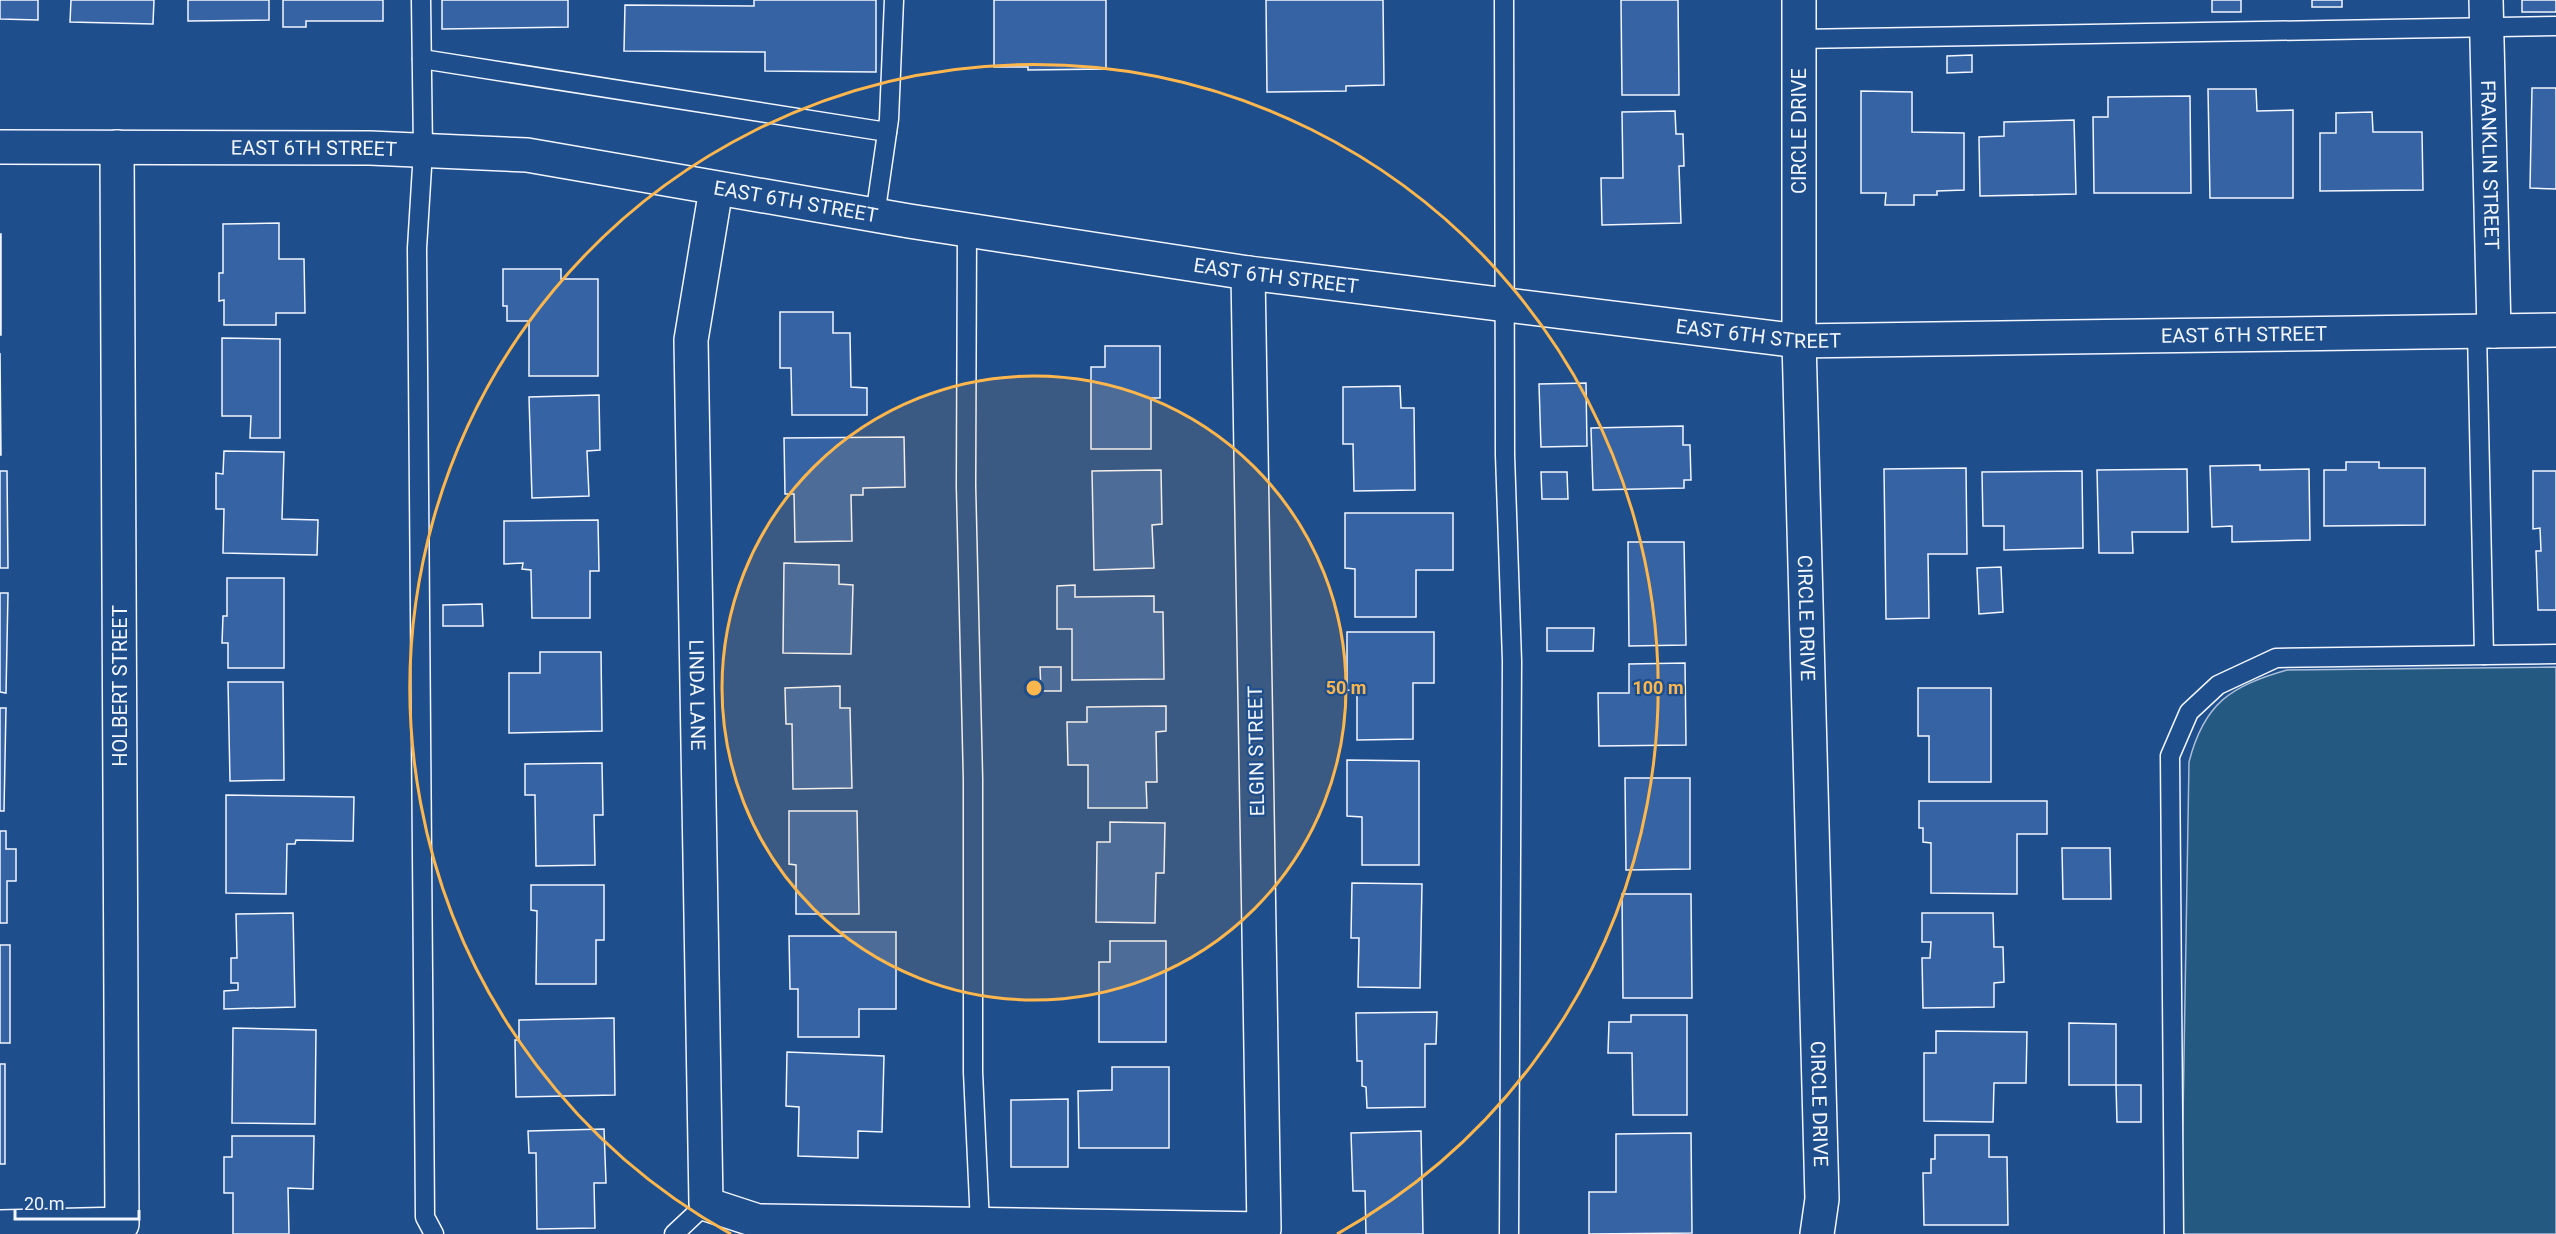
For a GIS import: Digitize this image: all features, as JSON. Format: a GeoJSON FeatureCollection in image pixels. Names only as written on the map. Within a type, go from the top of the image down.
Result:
{"type":"FeatureCollection","features":[{"type":"Feature","properties":{"kind":"street","name":"CIRCLE DRIVE"},"geometry":{"type":"LineString","coordinates":[[1799,0],[1799,341],[1822,1199],[1817,1234]]}},
{"type":"Feature","properties":{"kind":"street","name":"FRANKLIN STREET"},"geometry":{"type":"LineString","coordinates":[[2486,331],[2487,13]]}},
{"type":"Feature","properties":{"kind":"street","name":"EAST 6TH STREET"},"geometry":{"type":"LineString","coordinates":[[0,147],[423,151],[527,155],[875,216],[1248,273],[1799,341],[2556,330]]}},
{"type":"Feature","properties":{"kind":"street","name":"HOLBERT STREET"},"geometry":{"type":"LineString","coordinates":[[0,1227],[122,1224],[117,147]]}},
{"type":"Feature","properties":{"kind":"street","name":"LINDA LANE"},"geometry":{"type":"LineString","coordinates":[[706,1204],[691,340],[716,189]]}},
{"type":"Feature","properties":{"kind":"street","name":"ELGIN STREET"},"geometry":{"type":"LineString","coordinates":[[980,1224],[1264,1229],[1248,273]]}},
{"type":"Feature","properties":{"kind":"street"},"geometry":{"type":"LineString","coordinates":[[706,1204],[758,1221],[980,1224]]}},
{"type":"Feature","properties":{"kind":"lane"},"geometry":{"type":"LineString","coordinates":[[421,0],[423,151],[417,260],[425,1217],[434,1234]]}},
{"type":"Feature","properties":{"kind":"lane"},"geometry":{"type":"LineString","coordinates":[[875,216],[887,132],[894,0]]}},
{"type":"Feature","properties":{"kind":"lane"},"geometry":{"type":"LineString","coordinates":[[1504,0],[1505,455],[1512,661],[1509,1234]]}},
{"type":"Feature","properties":{"kind":"lane"},"geometry":{"type":"LineString","coordinates":[[1799,39],[2487,13],[2556,26]]}},
{"type":"Feature","properties":{"kind":"lane"},"geometry":{"type":"LineString","coordinates":[[422,59],[887,132]]}},
{"type":"Feature","properties":{"kind":"lane"},"geometry":{"type":"LineString","coordinates":[[967,230],[966,486],[973,779],[974,1072],[980,1224]]}},
{"type":"Feature","properties":{"kind":"lane"},"geometry":{"type":"LineString","coordinates":[[2484,655],[2486,331]]}},
{"type":"Feature","properties":{"kind":"lane"},"geometry":{"type":"LineString","coordinates":[[2174,1234],[2170,756],[2189,712],[2218,685],[2276,658],[2556,654]]}},
{"type":"Feature","properties":{"kind":"lane"},"geometry":{"type":"LineString","coordinates":[[674,1234],[706,1204]]}},
{"type":"Feature","properties":{"kind":"shaded area"},"geometry":{"type":"Polygon","coordinates":[[[2556,667],[2556,1234],[2181,1234],[2189,762],[2195,742],[2212,711],[2235,691],[2267,676],[2287,670],[2556,667]]]}},
{"type":"Feature","properties":{"kind":"building"},"geometry":{"type":"Polygon","coordinates":[[[0,0],[38,0],[38,20],[0,19],[0,0]]]}},
{"type":"Feature","properties":{"kind":"building"},"geometry":{"type":"Polygon","coordinates":[[[71,0],[154,0],[153,24],[70,22],[71,0]]]}},
{"type":"Feature","properties":{"kind":"building"},"geometry":{"type":"Polygon","coordinates":[[[188,0],[269,0],[269,20],[188,21],[188,0]]]}},
{"type":"Feature","properties":{"kind":"building"},"geometry":{"type":"Polygon","coordinates":[[[283,0],[383,0],[383,21],[306,21],[306,27],[283,27],[283,0]]]}},
{"type":"Feature","properties":{"kind":"building"},"geometry":{"type":"Polygon","coordinates":[[[442,0],[568,0],[568,27],[442,29],[442,0]]]}},
{"type":"Feature","properties":{"kind":"building"},"geometry":{"type":"Polygon","coordinates":[[[754,0],[876,0],[876,72],[765,71],[765,52],[624,51],[625,5],[754,6],[754,0]]]}},
{"type":"Feature","properties":{"kind":"building"},"geometry":{"type":"Polygon","coordinates":[[[994,0],[1106,0],[1106,69],[1028,70],[1028,67],[994,67],[994,0]]]}},
{"type":"Feature","properties":{"kind":"building"},"geometry":{"type":"Polygon","coordinates":[[[1266,0],[1383,0],[1384,85],[1346,86],[1346,91],[1267,92],[1266,0]]]}},
{"type":"Feature","properties":{"kind":"building"},"geometry":{"type":"Polygon","coordinates":[[[1621,0],[1678,0],[1679,95],[1622,95],[1621,0]]]}},
{"type":"Feature","properties":{"kind":"building"},"geometry":{"type":"Polygon","coordinates":[[[2212,0],[2241,0],[2241,12],[2212,12],[2212,0]]]}},
{"type":"Feature","properties":{"kind":"building"},"geometry":{"type":"Polygon","coordinates":[[[2312,0],[2342,0],[2342,7],[2312,7],[2312,0]]]}},
{"type":"Feature","properties":{"kind":"building"},"geometry":{"type":"Polygon","coordinates":[[[2522,0],[2556,0],[2556,12],[2522,12],[2522,0]]]}},
{"type":"Feature","properties":{"kind":"building"},"geometry":{"type":"Polygon","coordinates":[[[1972,55],[1972,72],[1947,73],[1947,56],[1972,55]]]}},
{"type":"Feature","properties":{"kind":"building"},"geometry":{"type":"Polygon","coordinates":[[[2532,88],[2556,88],[2556,189],[2530,188],[2532,88]]]}},
{"type":"Feature","properties":{"kind":"building"},"geometry":{"type":"Polygon","coordinates":[[[2208,89],[2256,89],[2257,111],[2293,110],[2293,198],[2210,198],[2208,89]]]}},
{"type":"Feature","properties":{"kind":"building"},"geometry":{"type":"Polygon","coordinates":[[[1861,91],[1912,92],[1912,132],[1964,133],[1964,190],[1937,191],[1937,195],[1914,195],[1914,205],[1885,205],[1886,193],[1861,193],[1861,91]]]}},
{"type":"Feature","properties":{"kind":"building"},"geometry":{"type":"Polygon","coordinates":[[[2190,96],[2191,193],[2094,193],[2093,117],[2108,117],[2108,97],[2190,96]]]}},
{"type":"Feature","properties":{"kind":"building"},"geometry":{"type":"Polygon","coordinates":[[[1675,111],[1676,134],[1683,134],[1684,166],[1679,166],[1681,223],[1602,225],[1601,178],[1623,178],[1622,112],[1675,111]]]}},
{"type":"Feature","properties":{"kind":"building"},"geometry":{"type":"Polygon","coordinates":[[[2372,112],[2373,132],[2422,132],[2423,190],[2320,191],[2320,133],[2336,133],[2336,113],[2372,112]]]}},
{"type":"Feature","properties":{"kind":"building"},"geometry":{"type":"Polygon","coordinates":[[[2074,120],[2076,194],[1980,196],[1979,137],[2004,136],[2004,122],[2074,120]]]}},
{"type":"Feature","properties":{"kind":"building"},"geometry":{"type":"Polygon","coordinates":[[[279,223],[279,259],[304,259],[305,313],[276,313],[276,325],[224,325],[224,300],[219,301],[219,273],[223,273],[223,224],[279,223]]]}},
{"type":"Feature","properties":{"kind":"building"},"geometry":{"type":"Polygon","coordinates":[[[1,234],[1,335],[0,335],[1,234]]]}},
{"type":"Feature","properties":{"kind":"building"},"geometry":{"type":"Polygon","coordinates":[[[503,269],[561,269],[561,279],[598,279],[598,376],[529,376],[529,321],[507,321],[507,306],[503,306],[503,269]]]}},
{"type":"Feature","properties":{"kind":"building"},"geometry":{"type":"Polygon","coordinates":[[[780,312],[833,312],[833,333],[850,333],[851,387],[867,388],[867,415],[792,415],[791,368],[780,368],[780,312]]]}},
{"type":"Feature","properties":{"kind":"building"},"geometry":{"type":"Polygon","coordinates":[[[222,338],[280,339],[280,438],[250,438],[251,416],[222,416],[222,338]]]}},
{"type":"Feature","properties":{"kind":"building"},"geometry":{"type":"Polygon","coordinates":[[[1105,346],[1160,346],[1160,398],[1151,398],[1151,449],[1091,449],[1091,367],[1105,367],[1105,346]]]}},
{"type":"Feature","properties":{"kind":"building"},"geometry":{"type":"Polygon","coordinates":[[[0,353],[1,455],[0,455],[0,353]]]}},
{"type":"Feature","properties":{"kind":"building"},"geometry":{"type":"Polygon","coordinates":[[[1586,383],[1587,446],[1541,447],[1539,384],[1586,383]]]}},
{"type":"Feature","properties":{"kind":"building"},"geometry":{"type":"Polygon","coordinates":[[[1400,386],[1401,408],[1414,408],[1415,490],[1354,491],[1353,444],[1343,444],[1343,387],[1400,386]]]}},
{"type":"Feature","properties":{"kind":"building"},"geometry":{"type":"Polygon","coordinates":[[[599,395],[600,450],[587,451],[589,496],[532,498],[529,397],[599,395]]]}},
{"type":"Feature","properties":{"kind":"building"},"geometry":{"type":"Polygon","coordinates":[[[1683,426],[1683,445],[1690,445],[1691,480],[1684,480],[1684,488],[1593,490],[1591,428],[1683,426]]]}},
{"type":"Feature","properties":{"kind":"building"},"geometry":{"type":"Polygon","coordinates":[[[904,437],[905,487],[863,488],[863,495],[851,495],[852,541],[795,542],[794,494],[785,494],[784,438],[904,437]]]}},
{"type":"Feature","properties":{"kind":"building"},"geometry":{"type":"Polygon","coordinates":[[[224,451],[284,452],[282,519],[318,520],[317,555],[223,553],[224,509],[216,509],[216,473],[223,474],[224,451]]]}},
{"type":"Feature","properties":{"kind":"building"},"geometry":{"type":"Polygon","coordinates":[[[2346,462],[2379,462],[2379,468],[2425,468],[2425,525],[2324,526],[2324,470],[2346,470],[2346,462]]]}},
{"type":"Feature","properties":{"kind":"building"},"geometry":{"type":"Polygon","coordinates":[[[2260,465],[2260,470],[2309,469],[2310,540],[2232,542],[2232,526],[2212,527],[2210,466],[2260,465]]]}},
{"type":"Feature","properties":{"kind":"building"},"geometry":{"type":"Polygon","coordinates":[[[1966,468],[1967,554],[1928,554],[1929,618],[1886,619],[1884,469],[1966,468]]]}},
{"type":"Feature","properties":{"kind":"building"},"geometry":{"type":"Polygon","coordinates":[[[2187,469],[2188,532],[2132,532],[2133,553],[2099,553],[2097,470],[2187,469]]]}},
{"type":"Feature","properties":{"kind":"building"},"geometry":{"type":"Polygon","coordinates":[[[1161,470],[1162,524],[1152,525],[1154,568],[1094,570],[1092,471],[1161,470]]]}},
{"type":"Feature","properties":{"kind":"building"},"geometry":{"type":"Polygon","coordinates":[[[0,471],[7,471],[8,568],[0,568],[0,471]]]}},
{"type":"Feature","properties":{"kind":"building"},"geometry":{"type":"Polygon","coordinates":[[[2082,471],[2083,548],[2004,550],[2004,526],[1983,526],[1982,472],[2082,471]]]}},
{"type":"Feature","properties":{"kind":"building"},"geometry":{"type":"Polygon","coordinates":[[[2533,471],[2556,471],[2556,610],[2538,610],[2536,551],[2541,551],[2540,528],[2533,529],[2533,471]]]}},
{"type":"Feature","properties":{"kind":"building"},"geometry":{"type":"Polygon","coordinates":[[[1541,472],[1567,472],[1568,499],[1542,499],[1541,472]]]}},
{"type":"Feature","properties":{"kind":"building"},"geometry":{"type":"Polygon","coordinates":[[[1345,513],[1453,513],[1453,570],[1416,570],[1416,617],[1355,617],[1355,569],[1345,568],[1345,513]]]}},
{"type":"Feature","properties":{"kind":"building"},"geometry":{"type":"Polygon","coordinates":[[[598,520],[599,571],[590,571],[590,618],[532,618],[531,570],[522,569],[523,563],[504,564],[504,521],[598,520]]]}},
{"type":"Feature","properties":{"kind":"building"},"geometry":{"type":"Polygon","coordinates":[[[1628,542],[1684,542],[1686,645],[1629,646],[1628,542]]]}},
{"type":"Feature","properties":{"kind":"building"},"geometry":{"type":"Polygon","coordinates":[[[784,563],[839,565],[839,584],[853,585],[851,654],[783,653],[784,563]]]}},
{"type":"Feature","properties":{"kind":"building"},"geometry":{"type":"Polygon","coordinates":[[[2001,567],[2003,612],[1979,614],[1977,568],[2001,567]]]}},
{"type":"Feature","properties":{"kind":"building"},"geometry":{"type":"Polygon","coordinates":[[[227,578],[284,578],[284,668],[228,668],[228,643],[222,643],[223,616],[227,616],[227,578]]]}},
{"type":"Feature","properties":{"kind":"building"},"geometry":{"type":"Polygon","coordinates":[[[1075,585],[1075,597],[1154,596],[1154,612],[1163,612],[1164,679],[1072,680],[1072,629],[1057,629],[1057,586],[1075,585]]]}},
{"type":"Feature","properties":{"kind":"building"},"geometry":{"type":"Polygon","coordinates":[[[0,593],[8,593],[6,693],[0,692],[0,593]]]}},
{"type":"Feature","properties":{"kind":"building"},"geometry":{"type":"Polygon","coordinates":[[[482,604],[483,626],[443,626],[443,605],[482,604]]]}},
{"type":"Feature","properties":{"kind":"building"},"geometry":{"type":"Polygon","coordinates":[[[1547,628],[1594,628],[1593,651],[1547,651],[1547,628]]]}},
{"type":"Feature","properties":{"kind":"building"},"geometry":{"type":"Polygon","coordinates":[[[1347,632],[1434,632],[1434,683],[1413,683],[1413,739],[1357,740],[1357,691],[1347,690],[1347,632]]]}},
{"type":"Feature","properties":{"kind":"building"},"geometry":{"type":"Polygon","coordinates":[[[540,652],[601,652],[602,731],[509,733],[509,673],[540,673],[540,652]]]}},
{"type":"Feature","properties":{"kind":"building"},"geometry":{"type":"Polygon","coordinates":[[[1685,663],[1686,745],[1599,746],[1598,693],[1629,693],[1629,664],[1685,663]]]}},
{"type":"Feature","properties":{"kind":"building"},"geometry":{"type":"Polygon","coordinates":[[[1040,667],[1061,667],[1061,691],[1041,691],[1040,667]]]}},
{"type":"Feature","properties":{"kind":"building"},"geometry":{"type":"Polygon","coordinates":[[[228,682],[283,682],[284,780],[230,781],[228,682]]]}},
{"type":"Feature","properties":{"kind":"building"},"geometry":{"type":"Polygon","coordinates":[[[840,686],[840,708],[850,708],[852,788],[793,789],[792,724],[786,724],[785,688],[840,686]]]}},
{"type":"Feature","properties":{"kind":"building"},"geometry":{"type":"Polygon","coordinates":[[[1918,688],[1991,688],[1991,782],[1929,782],[1929,736],[1918,736],[1918,688]]]}},
{"type":"Feature","properties":{"kind":"building"},"geometry":{"type":"Polygon","coordinates":[[[1166,706],[1166,731],[1156,732],[1157,782],[1146,782],[1147,808],[1088,808],[1088,765],[1068,765],[1067,722],[1087,722],[1087,707],[1166,706]]]}},
{"type":"Feature","properties":{"kind":"building"},"geometry":{"type":"Polygon","coordinates":[[[0,708],[6,708],[4,811],[0,811],[0,708]]]}},
{"type":"Feature","properties":{"kind":"building"},"geometry":{"type":"Polygon","coordinates":[[[1347,760],[1419,761],[1419,865],[1362,865],[1362,817],[1347,816],[1347,760]]]}},
{"type":"Feature","properties":{"kind":"building"},"geometry":{"type":"Polygon","coordinates":[[[602,763],[603,815],[594,815],[595,865],[536,866],[535,795],[525,795],[525,764],[602,763]]]}},
{"type":"Feature","properties":{"kind":"building"},"geometry":{"type":"Polygon","coordinates":[[[1625,778],[1690,778],[1690,869],[1626,870],[1625,778]]]}},
{"type":"Feature","properties":{"kind":"building"},"geometry":{"type":"Polygon","coordinates":[[[226,795],[354,797],[353,841],[296,840],[295,844],[287,844],[286,894],[226,893],[226,795]]]}},
{"type":"Feature","properties":{"kind":"building"},"geometry":{"type":"Polygon","coordinates":[[[1919,801],[2047,801],[2047,834],[2017,834],[2017,894],[1931,893],[1931,843],[1923,842],[1923,828],[1919,828],[1919,801]]]}},
{"type":"Feature","properties":{"kind":"building"},"geometry":{"type":"Polygon","coordinates":[[[789,811],[857,811],[859,914],[796,914],[796,865],[789,864],[789,811]]]}},
{"type":"Feature","properties":{"kind":"building"},"geometry":{"type":"Polygon","coordinates":[[[1110,822],[1165,823],[1164,873],[1156,873],[1155,923],[1096,922],[1097,842],[1110,842],[1110,822]]]}},
{"type":"Feature","properties":{"kind":"building"},"geometry":{"type":"Polygon","coordinates":[[[0,831],[6,831],[6,849],[16,849],[16,881],[7,881],[7,923],[0,923],[0,831]]]}},
{"type":"Feature","properties":{"kind":"building"},"geometry":{"type":"Polygon","coordinates":[[[2062,848],[2110,848],[2111,899],[2063,899],[2062,848]]]}},
{"type":"Feature","properties":{"kind":"building"},"geometry":{"type":"Polygon","coordinates":[[[1352,883],[1422,884],[1420,988],[1358,987],[1359,938],[1351,938],[1352,883]]]}},
{"type":"Feature","properties":{"kind":"building"},"geometry":{"type":"Polygon","coordinates":[[[531,885],[604,885],[604,940],[596,940],[596,984],[536,984],[537,911],[531,910],[531,885]]]}},
{"type":"Feature","properties":{"kind":"building"},"geometry":{"type":"Polygon","coordinates":[[[1622,894],[1691,894],[1692,998],[1623,998],[1622,894]]]}},
{"type":"Feature","properties":{"kind":"building"},"geometry":{"type":"Polygon","coordinates":[[[293,913],[295,1007],[224,1009],[224,991],[238,990],[238,983],[231,983],[231,958],[237,958],[236,914],[293,913]]]}},
{"type":"Feature","properties":{"kind":"building"},"geometry":{"type":"Polygon","coordinates":[[[1922,913],[1993,913],[1994,947],[2003,947],[2004,982],[1994,983],[1994,1007],[1923,1008],[1922,958],[1930,958],[1931,942],[1922,942],[1922,913]]]}},
{"type":"Feature","properties":{"kind":"building"},"geometry":{"type":"Polygon","coordinates":[[[842,932],[896,932],[896,1009],[859,1009],[859,1037],[798,1037],[798,989],[790,989],[789,936],[842,936],[842,932]]]}},
{"type":"Feature","properties":{"kind":"building"},"geometry":{"type":"Polygon","coordinates":[[[1110,941],[1166,941],[1166,1042],[1099,1042],[1099,962],[1110,962],[1110,941]]]}},
{"type":"Feature","properties":{"kind":"building"},"geometry":{"type":"Polygon","coordinates":[[[0,945],[10,945],[10,1043],[0,1043],[0,945]]]}},
{"type":"Feature","properties":{"kind":"building"},"geometry":{"type":"Polygon","coordinates":[[[1437,1012],[1436,1044],[1425,1044],[1425,1107],[1367,1108],[1366,1087],[1362,1086],[1362,1061],[1357,1061],[1356,1013],[1437,1012]]]}},
{"type":"Feature","properties":{"kind":"building"},"geometry":{"type":"Polygon","coordinates":[[[1631,1015],[1687,1015],[1687,1115],[1633,1115],[1632,1053],[1608,1053],[1609,1022],[1631,1022],[1631,1015]]]}},
{"type":"Feature","properties":{"kind":"building"},"geometry":{"type":"Polygon","coordinates":[[[614,1018],[615,1095],[516,1097],[515,1040],[519,1040],[519,1020],[614,1018]]]}},
{"type":"Feature","properties":{"kind":"building"},"geometry":{"type":"Polygon","coordinates":[[[2069,1023],[2116,1024],[2116,1085],[2069,1085],[2069,1023]]]}},
{"type":"Feature","properties":{"kind":"building"},"geometry":{"type":"Polygon","coordinates":[[[233,1028],[316,1030],[315,1124],[232,1123],[233,1028]]]}},
{"type":"Feature","properties":{"kind":"building"},"geometry":{"type":"Polygon","coordinates":[[[1936,1031],[2027,1032],[2026,1083],[1994,1083],[1993,1122],[1924,1121],[1924,1053],[1936,1053],[1936,1031]]]}},
{"type":"Feature","properties":{"kind":"building"},"geometry":{"type":"Polygon","coordinates":[[[787,1052],[884,1056],[882,1132],[858,1131],[858,1158],[798,1156],[799,1107],[786,1106],[787,1052]]]}},
{"type":"Feature","properties":{"kind":"building"},"geometry":{"type":"Polygon","coordinates":[[[0,1064],[5,1064],[5,1164],[0,1164],[0,1064]]]}},
{"type":"Feature","properties":{"kind":"building"},"geometry":{"type":"Polygon","coordinates":[[[1112,1067],[1169,1067],[1169,1148],[1079,1148],[1078,1091],[1112,1090],[1112,1067]]]}},
{"type":"Feature","properties":{"kind":"building"},"geometry":{"type":"Polygon","coordinates":[[[2116,1085],[2141,1085],[2141,1122],[2117,1122],[2116,1085]]]}},
{"type":"Feature","properties":{"kind":"building"},"geometry":{"type":"Polygon","coordinates":[[[1068,1099],[1068,1167],[1011,1167],[1011,1100],[1068,1099]]]}},
{"type":"Feature","properties":{"kind":"building"},"geometry":{"type":"Polygon","coordinates":[[[604,1129],[606,1183],[594,1183],[595,1228],[537,1229],[536,1153],[529,1153],[528,1131],[604,1129]]]}},
{"type":"Feature","properties":{"kind":"building"},"geometry":{"type":"Polygon","coordinates":[[[1421,1131],[1423,1234],[1366,1234],[1365,1191],[1353,1191],[1351,1133],[1421,1131]]]}},
{"type":"Feature","properties":{"kind":"building"},"geometry":{"type":"Polygon","coordinates":[[[1691,1133],[1692,1233],[1589,1234],[1589,1192],[1616,1192],[1616,1134],[1691,1133]]]}},
{"type":"Feature","properties":{"kind":"building"},"geometry":{"type":"Polygon","coordinates":[[[1935,1135],[1989,1135],[1989,1157],[2007,1157],[2008,1225],[1924,1225],[1923,1173],[1931,1173],[1931,1159],[1935,1159],[1935,1135]]]}},
{"type":"Feature","properties":{"kind":"building"},"geometry":{"type":"Polygon","coordinates":[[[232,1136],[314,1136],[313,1189],[288,1188],[289,1234],[233,1234],[233,1193],[224,1193],[224,1157],[232,1157],[232,1136]]]}}]}
